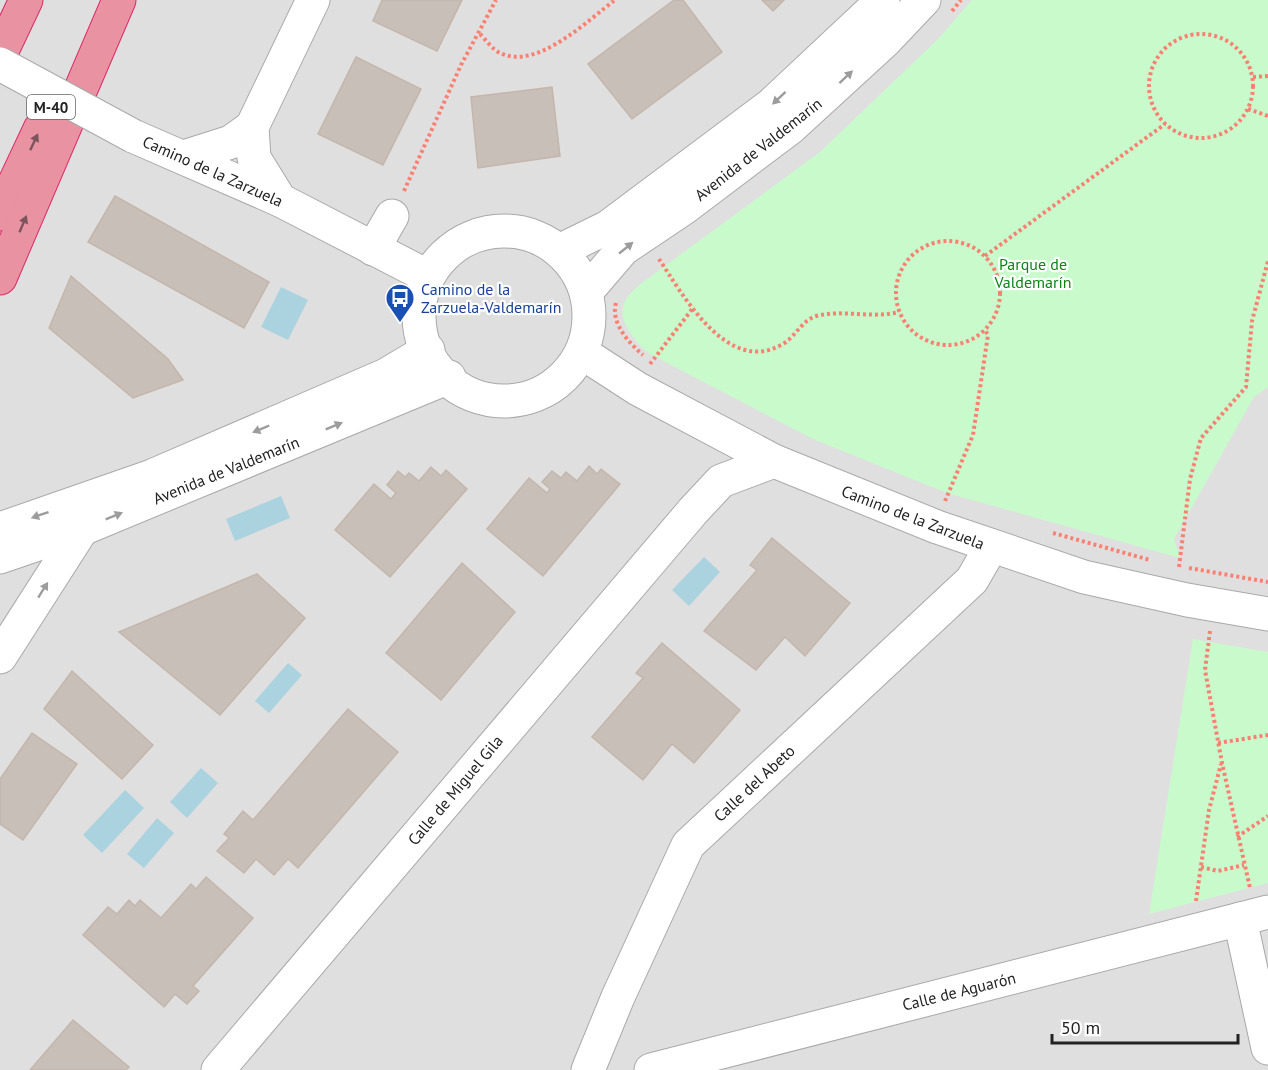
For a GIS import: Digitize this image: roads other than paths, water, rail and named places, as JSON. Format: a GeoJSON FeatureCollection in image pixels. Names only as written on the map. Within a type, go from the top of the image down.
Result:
{"type":"FeatureCollection","features":[{"type":"Feature","properties":{"kind":"highway"},"geometry":{"type":"LineString","coordinates":[[0,55],[26,0]]}},
{"type":"Feature","properties":{"kind":"highway","name":"M-40"},"geometry":{"type":"LineString","coordinates":[[0,214],[101,0]]}},
{"type":"Feature","properties":{"kind":"highway"},"geometry":{"type":"LineString","coordinates":[[0,278],[119,0]]}},
{"type":"Feature","properties":{"kind":"street"},"geometry":{"type":"LineString","coordinates":[[184,157],[231,142],[252,127],[313,0]]}},
{"type":"Feature","properties":{"kind":"street","name":"Avenida de Valdemarín"},"geometry":{"type":"LineString","coordinates":[[559,251],[608,227],[771,105],[883,0]]}},
{"type":"Feature","properties":{"kind":"street","name":"Avenida de Valdemarín"},"geometry":{"type":"LineString","coordinates":[[586,291],[623,249],[684,208],[790,128],[886,40],[924,0]]}},
{"type":"Feature","properties":{"kind":"street","name":"Camino de la Zarzuela"},"geometry":{"type":"LineString","coordinates":[[0,64],[134,136],[280,200],[428,276]]}},
{"type":"Feature","properties":{"kind":"street"},"geometry":{"type":"LineString","coordinates":[[252,127],[254,158],[280,200]]}},
{"type":"Feature","properties":{"kind":"street"},"geometry":{"type":"LineString","coordinates":[[373,249],[392,216]]}},
{"type":"Feature","properties":{"kind":"street"},"geometry":{"type":"LineString","coordinates":[[512,232],[532,236],[559,251],[586,291],[591,322],[584,354],[554,387],[513,401],[469,394],[435,366],[421,338],[418,314],[422,291],[428,276],[446,253],[467,240],[489,233],[512,232]]}},
{"type":"Feature","properties":{"kind":"street","name":"Avenida de Valdemarín"},"geometry":{"type":"LineString","coordinates":[[0,529],[152,476],[386,375],[428,350]]}},
{"type":"Feature","properties":{"kind":"street","name":"Camino de la Zarzuela"},"geometry":{"type":"LineString","coordinates":[[584,354],[650,373],[707,427],[774,461],[943,507],[991,547],[1084,577],[1214,605],[1268,614]]}},
{"type":"Feature","properties":{"kind":"street","name":"Avenida de Valdemarín"},"geometry":{"type":"LineString","coordinates":[[0,557],[82,529],[449,377]]}},
{"type":"Feature","properties":{"kind":"street","name":"Calle de Miguel Gila"},"geometry":{"type":"LineString","coordinates":[[693,511],[711,463],[707,427]]}},
{"type":"Feature","properties":{"kind":"street","name":"Calle de Miguel Gila"},"geometry":{"type":"LineString","coordinates":[[218,1070],[693,511],[721,481],[774,461]]}},
{"type":"Feature","properties":{"kind":"street"},"geometry":{"type":"LineString","coordinates":[[0,657],[13,622],[82,529]]}},
{"type":"Feature","properties":{"kind":"street","name":"Calle del Abeto"},"geometry":{"type":"LineString","coordinates":[[588,1070],[618,997],[688,845],[972,580],[991,547]]}},
{"type":"Feature","properties":{"kind":"street"},"geometry":{"type":"LineString","coordinates":[[1255,915],[1268,1048]]}},
{"type":"Feature","properties":{"kind":"street","name":"Calle de Aguarón"},"geometry":{"type":"LineString","coordinates":[[651,1070],[1255,915]]}},
{"type":"Feature","properties":{"kind":"water"},"geometry":{"type":"Polygon","coordinates":[[[281,287],[308,300],[288,340],[261,327],[281,287]]]}},
{"type":"Feature","properties":{"kind":"water"},"geometry":{"type":"Polygon","coordinates":[[[281,496],[290,518],[235,541],[226,519],[281,496]]]}},
{"type":"Feature","properties":{"kind":"water"},"geometry":{"type":"Polygon","coordinates":[[[704,557],[720,572],[689,606],[672,590],[704,557]]]}},
{"type":"Feature","properties":{"kind":"water"},"geometry":{"type":"Polygon","coordinates":[[[288,663],[302,675],[269,713],[255,701],[288,663]]]}},
{"type":"Feature","properties":{"kind":"water"},"geometry":{"type":"Polygon","coordinates":[[[201,768],[218,783],[187,818],[170,802],[201,768]]]}},
{"type":"Feature","properties":{"kind":"water"},"geometry":{"type":"Polygon","coordinates":[[[125,790],[144,808],[102,853],[83,835],[125,790]]]}},
{"type":"Feature","properties":{"kind":"water"},"geometry":{"type":"Polygon","coordinates":[[[157,818],[174,833],[144,868],[127,854],[157,818]]]}},
{"type":"Feature","properties":{"kind":"place","name":"Camino de la Zarzuela-Valdemarín"},"geometry":{"type":"Point","coordinates":[400,324]}},
{"type":"Feature","properties":{"kind":"park label","name":"Parque de Valdemarín"},"geometry":{"type":"Point","coordinates":[1033,273]}}]}
